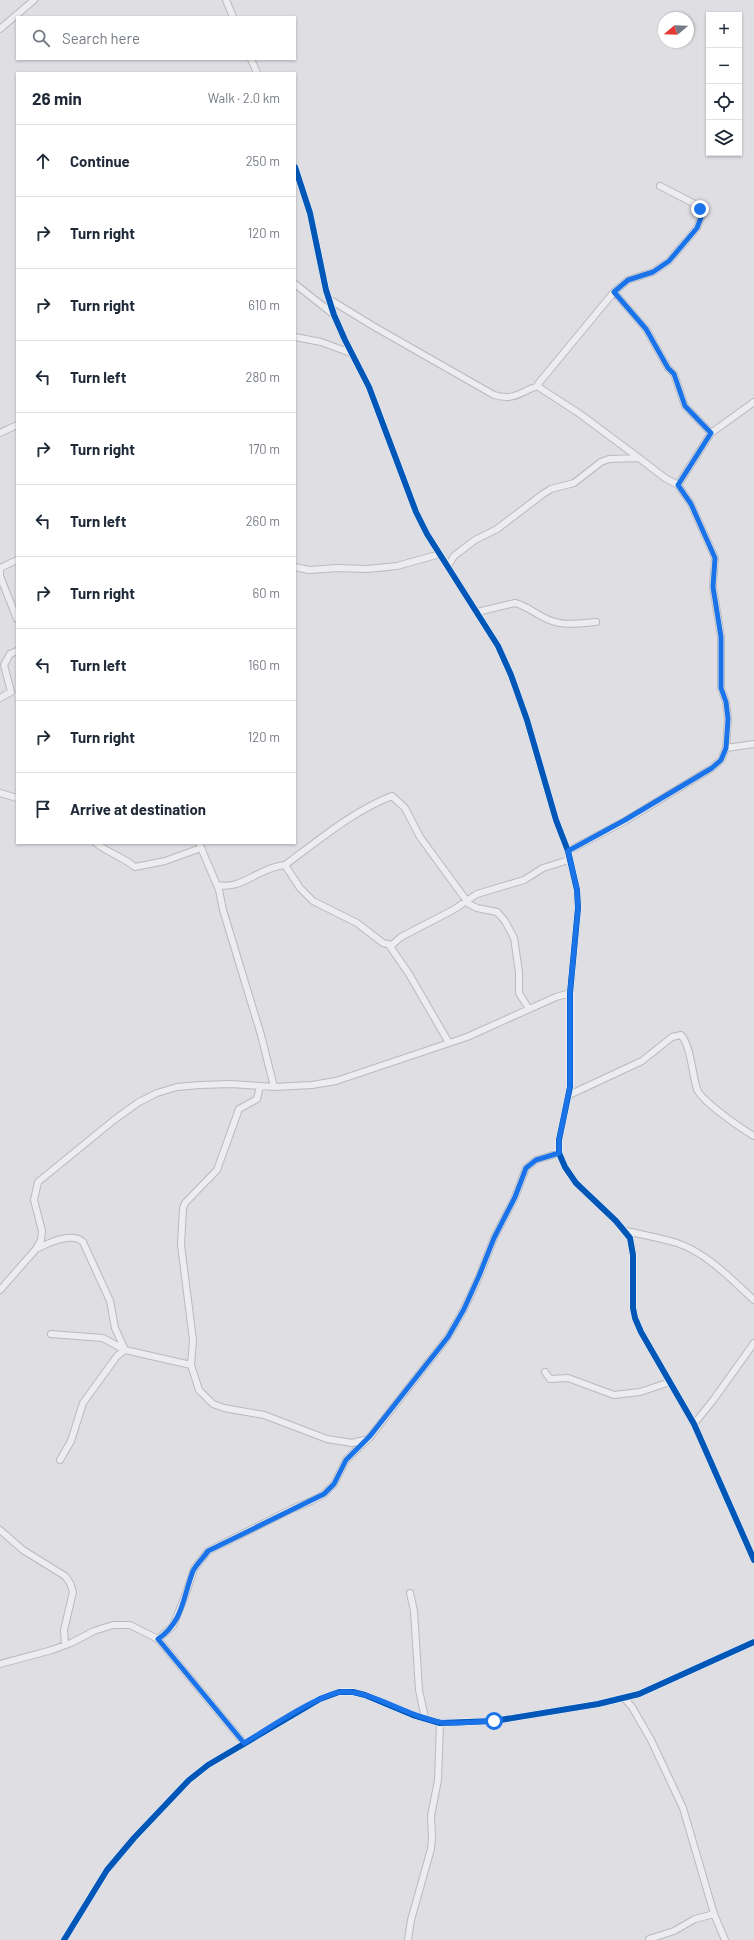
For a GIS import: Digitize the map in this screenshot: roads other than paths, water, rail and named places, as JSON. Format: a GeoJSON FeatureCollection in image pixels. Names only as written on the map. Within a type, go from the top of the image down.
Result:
{"type":"FeatureCollection","features":[{"type":"Feature","properties":{"kind":"street"},"geometry":{"type":"LineString","coordinates":[[0,29],[34,0]]}},
{"type":"Feature","properties":{"kind":"street"},"geometry":{"type":"LineString","coordinates":[[226,0],[233,16]]}},
{"type":"Feature","properties":{"kind":"street"},"geometry":{"type":"LineString","coordinates":[[251,60],[257,72]]}},
{"type":"Feature","properties":{"kind":"street"},"geometry":{"type":"LineString","coordinates":[[296,170],[310,213],[329,299],[334,315],[379,411],[416,512],[440,554],[498,646],[511,675],[527,720],[556,820],[568,851],[577,890],[578,908],[570,992],[569,1095],[559,1140],[559,1153],[565,1168],[576,1183],[626,1231],[632,1245],[632,1290],[635,1318],[694,1424],[754,1560]]}},
{"type":"Feature","properties":{"kind":"street"},"geometry":{"type":"LineString","coordinates":[[538,386],[538,381],[614,292],[628,280],[653,272],[669,261],[697,228],[701,221],[702,215],[695,204],[660,186]]}},
{"type":"Feature","properties":{"kind":"street"},"geometry":{"type":"LineString","coordinates":[[296,285],[334,315]]}},
{"type":"Feature","properties":{"kind":"street"},"geometry":{"type":"LineString","coordinates":[[614,292],[646,329],[668,368],[674,374],[685,406],[711,433]]}},
{"type":"Feature","properties":{"kind":"street"},"geometry":{"type":"LineString","coordinates":[[329,299],[373,326],[494,395],[504,398],[512,398],[538,386]]}},
{"type":"Feature","properties":{"kind":"street"},"geometry":{"type":"LineString","coordinates":[[296,338],[321,342],[351,353]]}},
{"type":"Feature","properties":{"kind":"street"},"geometry":{"type":"LineString","coordinates":[[538,386],[580,414],[665,478],[678,485],[691,504],[715,558],[713,587],[721,637],[721,688],[727,711],[726,748],[721,760],[712,768],[625,820],[568,851]]}},
{"type":"Feature","properties":{"kind":"street"},"geometry":{"type":"LineString","coordinates":[[678,485],[711,433],[754,402]]}},
{"type":"Feature","properties":{"kind":"street"},"geometry":{"type":"LineString","coordinates":[[0,433],[16,425]]}},
{"type":"Feature","properties":{"kind":"street"},"geometry":{"type":"LineString","coordinates":[[448,566],[454,556],[475,540],[497,529],[547,492],[574,483],[601,462],[609,459],[639,458]]}},
{"type":"Feature","properties":{"kind":"street"},"geometry":{"type":"LineString","coordinates":[[296,567],[308,570],[337,568],[367,569],[397,566],[440,554]]}},
{"type":"Feature","properties":{"kind":"street"},"geometry":{"type":"LineString","coordinates":[[16,560],[0,568],[0,576],[16,616]]}},
{"type":"Feature","properties":{"kind":"street"},"geometry":{"type":"LineString","coordinates":[[477,612],[515,603],[553,622],[574,624],[596,622]]}},
{"type":"Feature","properties":{"kind":"street"},"geometry":{"type":"LineString","coordinates":[[0,698],[11,692],[4,665],[10,654],[16,651]]}},
{"type":"Feature","properties":{"kind":"street"},"geometry":{"type":"LineString","coordinates":[[726,748],[754,744]]}},
{"type":"Feature","properties":{"kind":"street"},"geometry":{"type":"LineString","coordinates":[[0,793],[16,798]]}},
{"type":"Feature","properties":{"kind":"street"},"geometry":{"type":"LineString","coordinates":[[217,885],[228,887],[236,885],[268,869],[285,865],[342,824],[380,800],[392,796],[405,808],[420,837],[470,904],[477,908],[497,912],[505,921],[514,938],[519,972],[519,994],[529,1009]]}},
{"type":"Feature","properties":{"kind":"street"},"geometry":{"type":"LineString","coordinates":[[97,844],[104,850],[124,859],[135,867],[165,861],[200,846],[217,885],[223,910],[261,1036],[274,1087]]}},
{"type":"Feature","properties":{"kind":"street"},"geometry":{"type":"LineString","coordinates":[[389,945],[394,944],[401,937],[453,910],[484,891],[524,880],[543,868],[569,860]]}},
{"type":"Feature","properties":{"kind":"street"},"geometry":{"type":"LineString","coordinates":[[285,865],[300,888],[313,901],[357,923],[370,934],[389,945],[409,974],[449,1043]]}},
{"type":"Feature","properties":{"kind":"street"},"geometry":{"type":"LineString","coordinates":[[0,1290],[36,1249],[41,1240],[42,1231],[34,1200],[38,1182],[114,1120],[139,1102],[157,1093],[177,1087],[231,1084],[274,1087],[312,1085],[336,1081],[449,1043],[570,992]]}},
{"type":"Feature","properties":{"kind":"street"},"geometry":{"type":"LineString","coordinates":[[569,1095],[642,1061],[672,1037],[681,1035],[686,1043],[694,1080],[700,1095],[754,1136]]}},
{"type":"Feature","properties":{"kind":"street"},"geometry":{"type":"LineString","coordinates":[[260,1086],[257,1099],[239,1109],[217,1170],[185,1203],[183,1208],[181,1245],[193,1340],[191,1365],[199,1390],[213,1404],[224,1408],[264,1415],[327,1439],[357,1442],[370,1436]]}},
{"type":"Feature","properties":{"kind":"street"},"geometry":{"type":"LineString","coordinates":[[158,1639],[173,1626],[194,1569],[208,1551],[324,1494],[334,1484],[349,1457],[370,1436],[381,1420],[424,1369],[448,1337],[464,1309],[494,1238],[515,1197],[526,1168],[536,1160],[559,1153]]}},
{"type":"Feature","properties":{"kind":"street"},"geometry":{"type":"LineString","coordinates":[[626,1231],[678,1243],[701,1256],[725,1273],[754,1300]]}},
{"type":"Feature","properties":{"kind":"street"},"geometry":{"type":"LineString","coordinates":[[36,1249],[65,1239],[76,1238],[83,1242],[110,1301],[115,1328],[125,1350]]}},
{"type":"Feature","properties":{"kind":"street"},"geometry":{"type":"LineString","coordinates":[[51,1334],[103,1338],[125,1350],[191,1365]]}},
{"type":"Feature","properties":{"kind":"street"},"geometry":{"type":"LineString","coordinates":[[694,1424],[754,1342]]}},
{"type":"Feature","properties":{"kind":"street"},"geometry":{"type":"LineString","coordinates":[[60,1460],[71,1441],[84,1404],[117,1356],[125,1350]]}},
{"type":"Feature","properties":{"kind":"street"},"geometry":{"type":"LineString","coordinates":[[545,1372],[550,1379],[568,1378],[614,1395],[640,1392],[670,1382]]}},
{"type":"Feature","properties":{"kind":"street"},"geometry":{"type":"LineString","coordinates":[[0,1530],[23,1550],[65,1576],[70,1583],[73,1592],[64,1630],[65,1645]]}},
{"type":"Feature","properties":{"kind":"street"},"geometry":{"type":"LineString","coordinates":[[410,1593],[414,1611],[419,1690],[425,1718]]}},
{"type":"Feature","properties":{"kind":"street"},"geometry":{"type":"LineString","coordinates":[[0,1664],[65,1645],[94,1631],[113,1625],[130,1625],[158,1639],[244,1743]]}},
{"type":"Feature","properties":{"kind":"street"},"geometry":{"type":"LineString","coordinates":[[64,1940],[106,1870],[134,1838],[190,1780],[208,1765],[320,1699],[339,1692],[353,1692],[440,1722],[494,1721],[598,1704],[639,1694],[754,1642]]}},
{"type":"Feature","properties":{"kind":"street"},"geometry":{"type":"LineString","coordinates":[[624,1698],[632,1707],[651,1740],[684,1808],[714,1914],[725,1940]]}},
{"type":"Feature","properties":{"kind":"street"},"geometry":{"type":"LineString","coordinates":[[408,1940],[411,1920],[431,1849],[431,1816],[438,1780],[440,1722]]}},
{"type":"Feature","properties":{"kind":"street"},"geometry":{"type":"LineString","coordinates":[[649,1939],[674,1931],[704,1915],[714,1914]]}}]}
